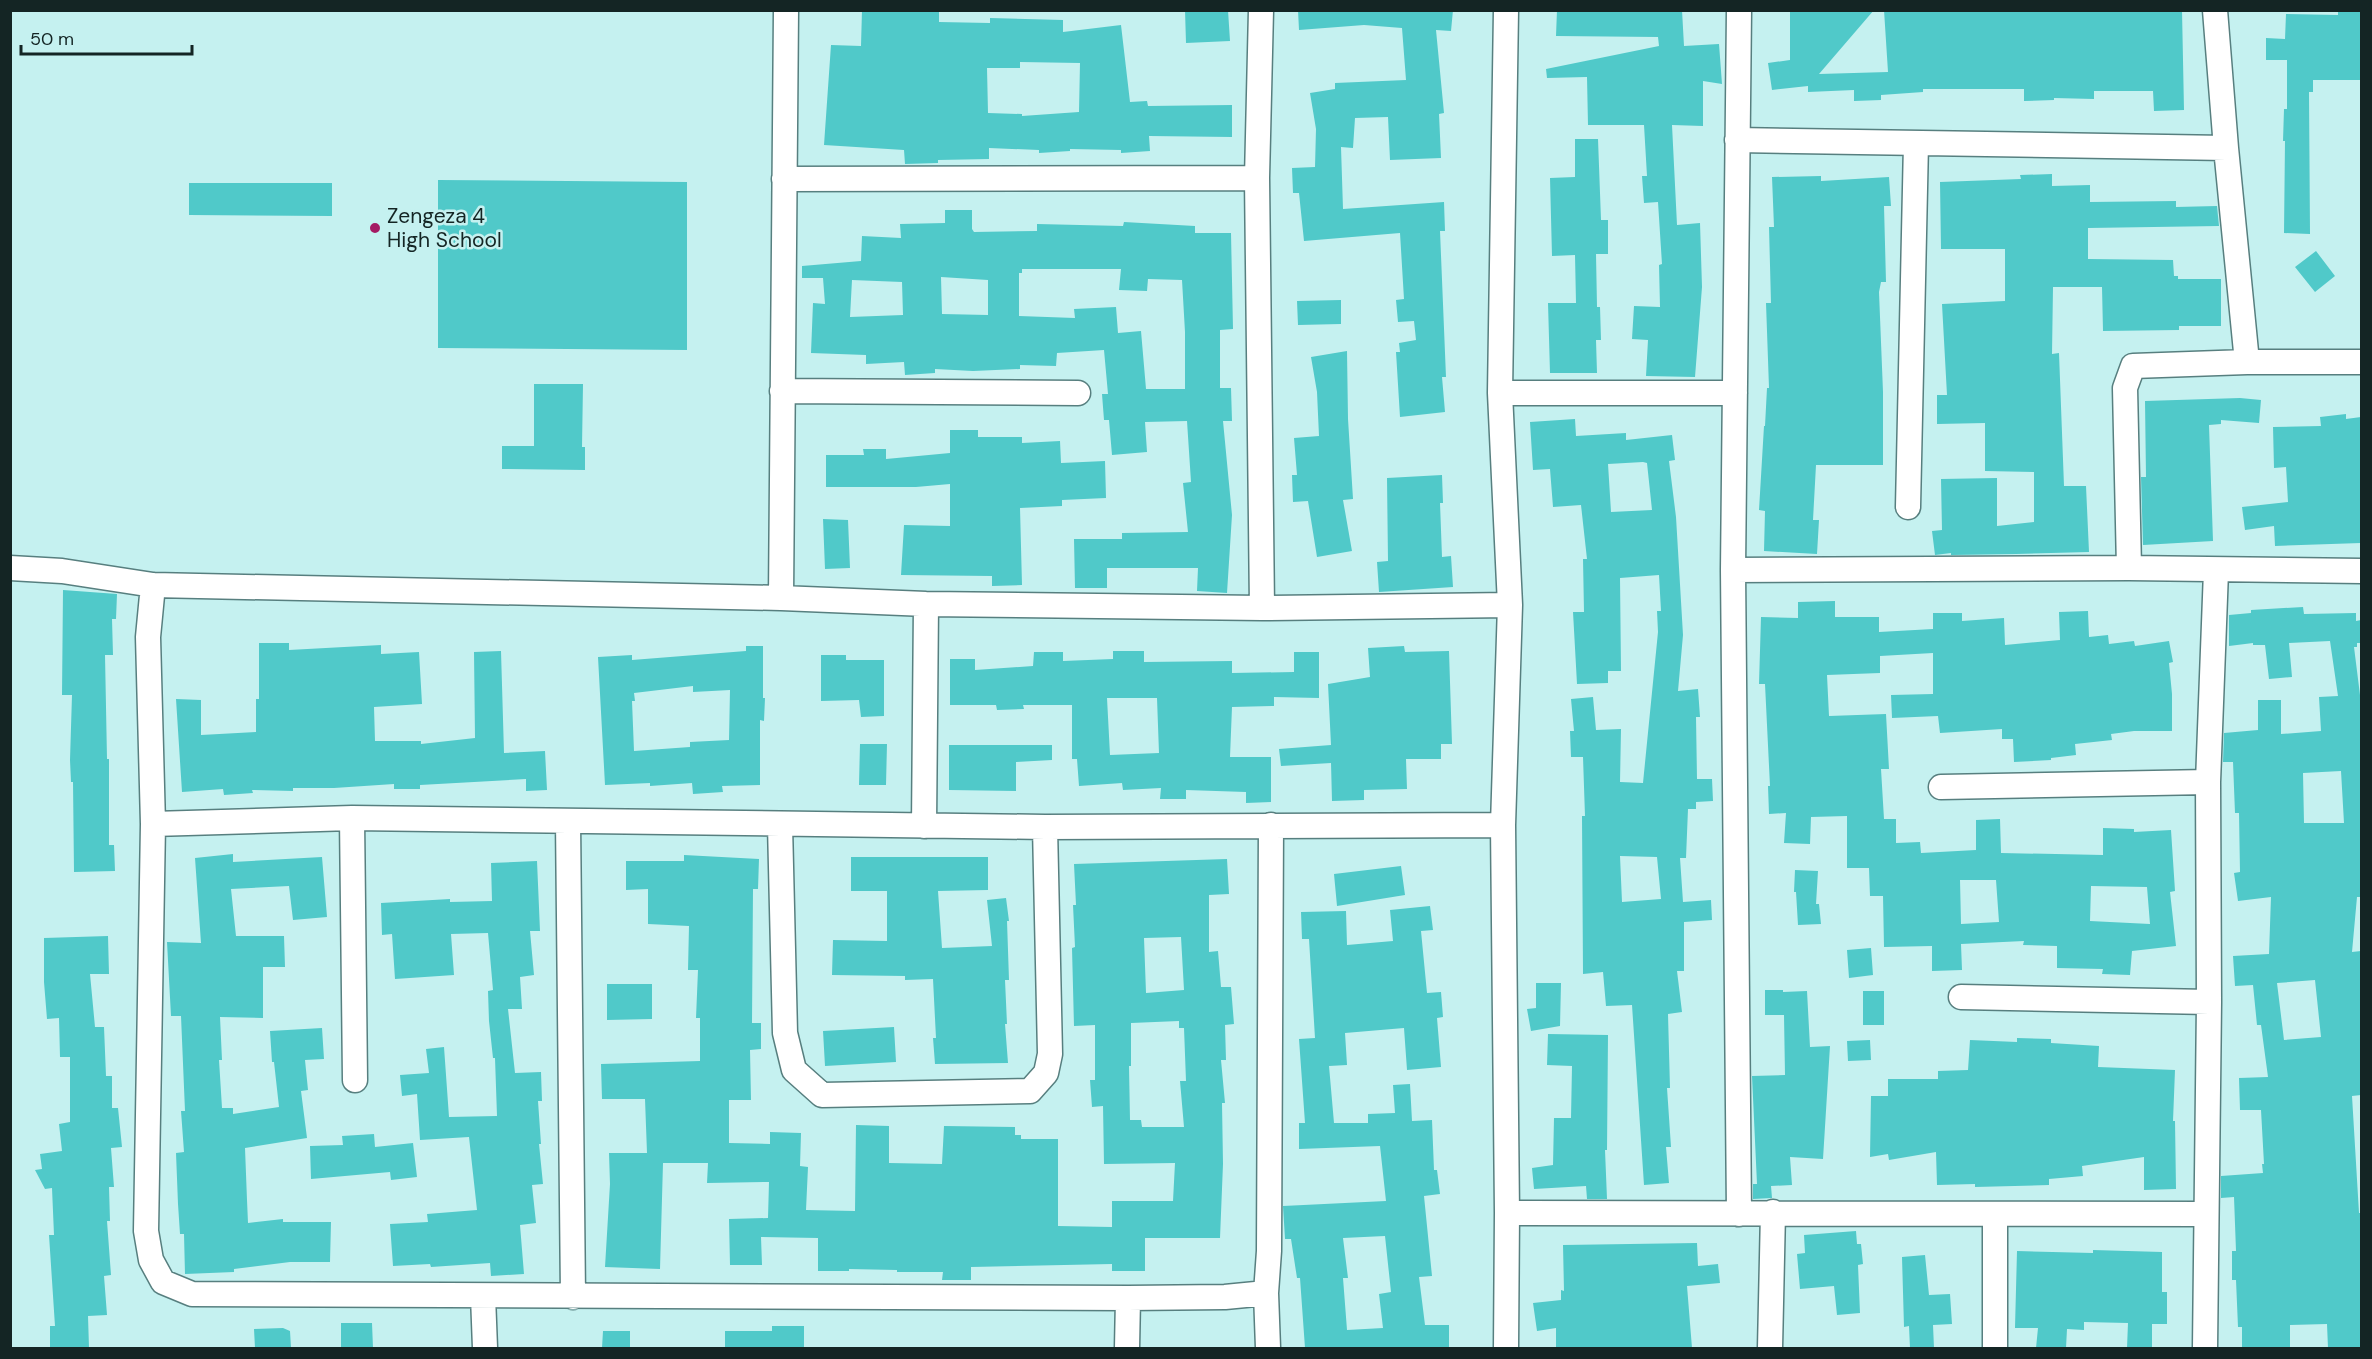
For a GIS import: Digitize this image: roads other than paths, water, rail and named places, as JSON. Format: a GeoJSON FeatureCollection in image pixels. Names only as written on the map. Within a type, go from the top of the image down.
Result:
{"type":"FeatureCollection","features":[{"type":"Feature","properties":{"kind":"street"},"geometry":{"type":"LineString","coordinates":[[781,598],[786,10]]}},
{"type":"Feature","properties":{"kind":"street"},"geometry":{"type":"LineString","coordinates":[[1261,10],[1257,178],[1262,608]]}},
{"type":"Feature","properties":{"kind":"street"},"geometry":{"type":"LineString","coordinates":[[1506,10],[1500,393],[1510,604],[1503,825],[1506,1348]]}},
{"type":"Feature","properties":{"kind":"street"},"geometry":{"type":"LineString","coordinates":[[1739,10],[1733,570],[1739,1214]]}},
{"type":"Feature","properties":{"kind":"street"},"geometry":{"type":"LineString","coordinates":[[2215,10],[2247,362]]}},
{"type":"Feature","properties":{"kind":"street"},"geometry":{"type":"LineString","coordinates":[[1737,140],[2226,148]]}},
{"type":"Feature","properties":{"kind":"street"},"geometry":{"type":"LineString","coordinates":[[1908,507],[1916,143]]}},
{"type":"Feature","properties":{"kind":"street"},"geometry":{"type":"LineString","coordinates":[[784,179],[1257,178]]}},
{"type":"Feature","properties":{"kind":"street"},"geometry":{"type":"LineString","coordinates":[[2129,568],[2125,388],[2133,366],[2247,362],[2361,362]]}},
{"type":"Feature","properties":{"kind":"street"},"geometry":{"type":"LineString","coordinates":[[782,391],[1078,393]]}},
{"type":"Feature","properties":{"kind":"street"},"geometry":{"type":"LineString","coordinates":[[1500,393],[1735,393]]}},
{"type":"Feature","properties":{"kind":"street"},"geometry":{"type":"LineString","coordinates":[[10,568],[62,572],[153,585],[781,598],[926,604],[1262,608],[1510,604]]}},
{"type":"Feature","properties":{"kind":"street"},"geometry":{"type":"LineString","coordinates":[[1733,570],[2129,568],[2216,571],[2361,571]]}},
{"type":"Feature","properties":{"kind":"street"},"geometry":{"type":"LineString","coordinates":[[2205,1348],[2209,1002],[2208,782],[2216,571]]}},
{"type":"Feature","properties":{"kind":"street"},"geometry":{"type":"LineString","coordinates":[[153,585],[148,637],[153,824],[146,1231],[151,1260],[163,1282],[192,1294],[1128,1298],[1266,1293]]}},
{"type":"Feature","properties":{"kind":"street"},"geometry":{"type":"LineString","coordinates":[[924,826],[926,604]]}},
{"type":"Feature","properties":{"kind":"street"},"geometry":{"type":"LineString","coordinates":[[1941,787],[2208,782]]}},
{"type":"Feature","properties":{"kind":"street"},"geometry":{"type":"LineString","coordinates":[[153,824],[352,818],[1045,827],[1503,825]]}},
{"type":"Feature","properties":{"kind":"street"},"geometry":{"type":"LineString","coordinates":[[352,818],[355,1080]]}},
{"type":"Feature","properties":{"kind":"street"},"geometry":{"type":"LineString","coordinates":[[568,821],[573,1297]]}},
{"type":"Feature","properties":{"kind":"street"},"geometry":{"type":"LineString","coordinates":[[780,825],[785,1033],[794,1070],[822,1095],[1030,1091],[1046,1073],[1050,1054],[1045,827]]}},
{"type":"Feature","properties":{"kind":"street"},"geometry":{"type":"LineString","coordinates":[[1268,1348],[1266,1293],[1269,1239],[1271,825]]}},
{"type":"Feature","properties":{"kind":"street"},"geometry":{"type":"LineString","coordinates":[[1961,998],[2209,1002]]}},
{"type":"Feature","properties":{"kind":"street"},"geometry":{"type":"LineString","coordinates":[[1770,1348],[1773,1212]]}},
{"type":"Feature","properties":{"kind":"street"},"geometry":{"type":"LineString","coordinates":[[1507,1213],[2206,1214]]}},
{"type":"Feature","properties":{"kind":"street"},"geometry":{"type":"LineString","coordinates":[[1995,1214],[1995,1348]]}},
{"type":"Feature","properties":{"kind":"street"},"geometry":{"type":"LineString","coordinates":[[483,1296],[484,1348]]}},
{"type":"Feature","properties":{"kind":"street"},"geometry":{"type":"LineString","coordinates":[[1127,1348],[1128,1298]]}},
{"type":"Feature","properties":{"kind":"place","name":"Zengeza 4 High School"},"geometry":{"type":"Point","coordinates":[375,228]}}]}
